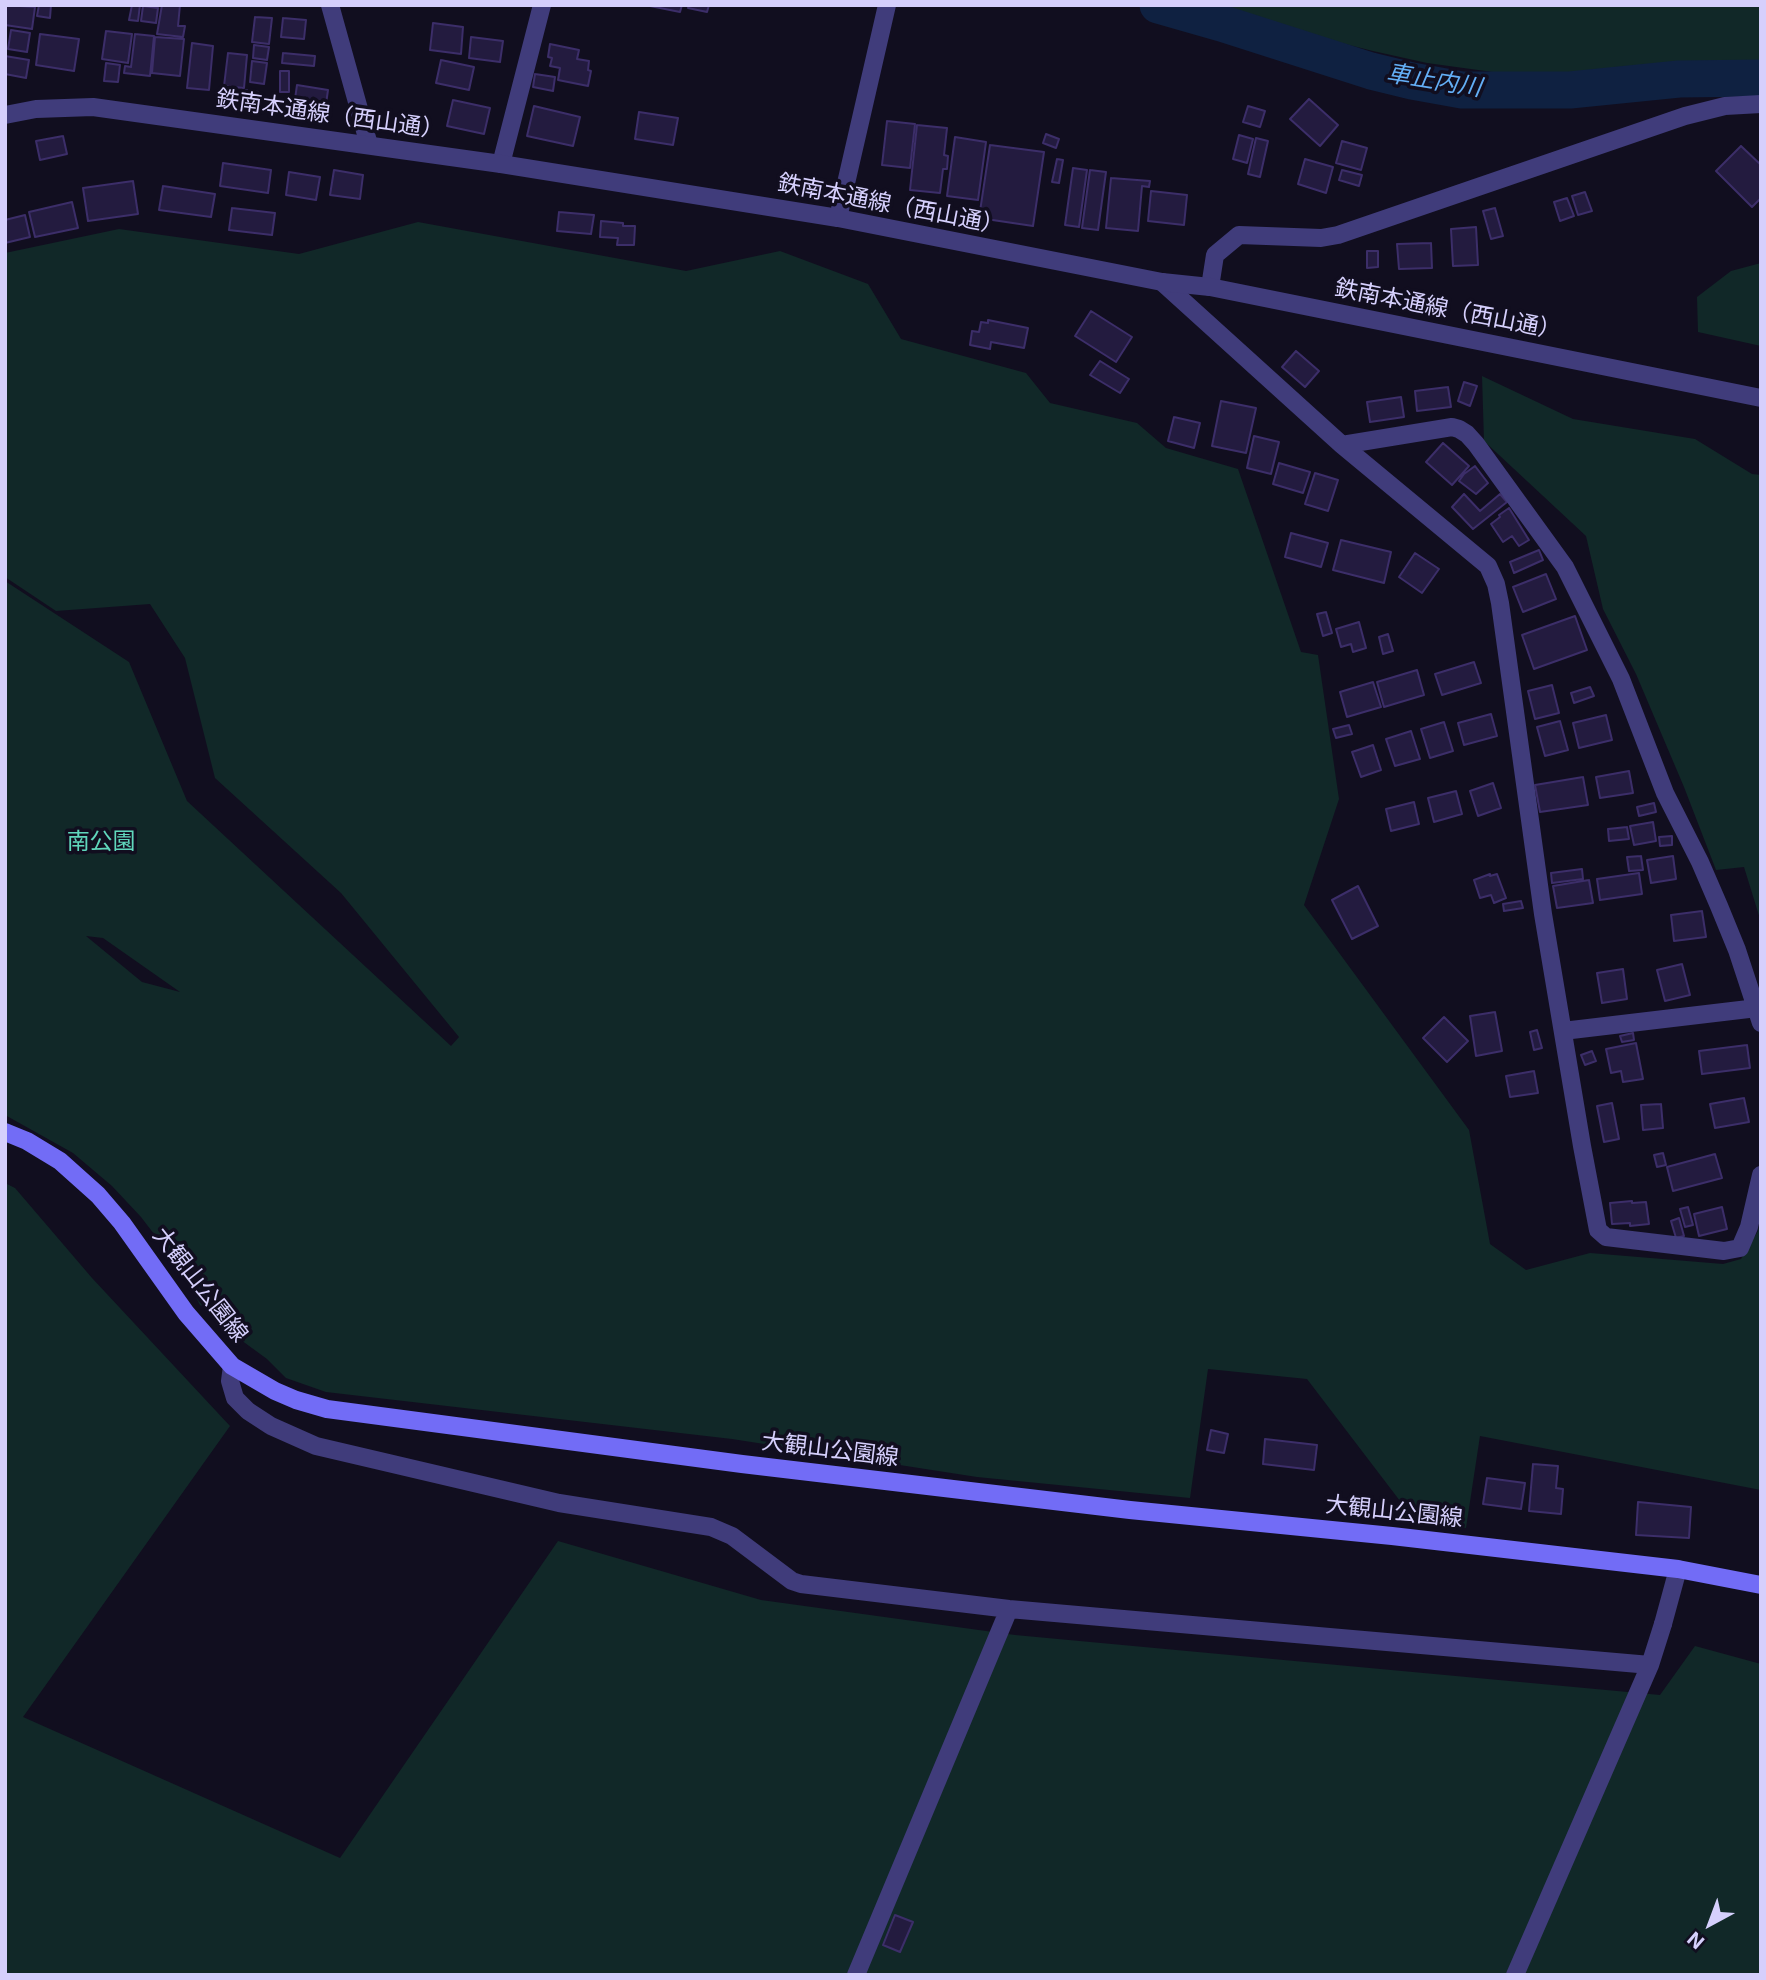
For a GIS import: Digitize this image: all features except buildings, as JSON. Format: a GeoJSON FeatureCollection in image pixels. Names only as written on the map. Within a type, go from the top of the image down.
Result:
{"type":"FeatureCollection","features":[{"type":"Feature","properties":{"kind":"main road","name":"大観山公園線"},"geometry":{"type":"LineString","coordinates":[[5,1132],[27,1141],[61,1161],[98,1195],[122,1223],[186,1313],[232,1366],[275,1391],[327,1409],[855,1478],[1678,1569],[1761,1585]]}},
{"type":"Feature","properties":{"kind":"street"},"geometry":{"type":"LineString","coordinates":[[330,5],[369,145]]}},
{"type":"Feature","properties":{"kind":"street"},"geometry":{"type":"LineString","coordinates":[[501,164],[541,5]]}},
{"type":"Feature","properties":{"kind":"street"},"geometry":{"type":"LineString","coordinates":[[838,218],[887,5]]}},
{"type":"Feature","properties":{"kind":"street"},"geometry":{"type":"LineString","coordinates":[[1210,287],[1215,255],[1239,235],[1321,238],[1338,235],[1685,116],[1724,106],[1761,104]]}},
{"type":"Feature","properties":{"kind":"street","name":"鉄南本通線（西山通）"},"geometry":{"type":"LineString","coordinates":[[5,115],[36,109],[93,107],[501,164],[838,218],[1163,282],[1210,287],[1761,398]]}},
{"type":"Feature","properties":{"kind":"street"},"geometry":{"type":"LineString","coordinates":[[1163,282],[1342,446],[1488,566],[1500,603],[1544,914],[1581,1146],[1598,1230],[1606,1237],[1724,1251],[1740,1248],[1749,1227],[1761,1175]]}},
{"type":"Feature","properties":{"kind":"street"},"geometry":{"type":"LineString","coordinates":[[1342,446],[1452,427],[1468,434],[1476,444],[1565,567],[1616,668],[1665,793],[1700,862],[1733,939],[1759,1016],[1563,1031]]}},
{"type":"Feature","properties":{"kind":"street"},"geometry":{"type":"LineString","coordinates":[[232,1366],[230,1381],[235,1398],[248,1412],[271,1426],[316,1446],[559,1503],[711,1527],[732,1536],[792,1581],[801,1584],[1009,1609],[1650,1665]]}},
{"type":"Feature","properties":{"kind":"street"},"geometry":{"type":"LineString","coordinates":[[1516,1975],[1650,1665],[1678,1569]]}},
{"type":"Feature","properties":{"kind":"street"},"geometry":{"type":"LineString","coordinates":[[856,1975],[1009,1609]]}},
{"type":"Feature","properties":{"kind":"green space"},"geometry":{"type":"Polygon","coordinates":[[[1217,5],[1761,5],[1761,68],[1679,65],[1620,72],[1529,77],[1427,63],[1373,51],[1224,14],[1217,5]]]}},
{"type":"Feature","properties":{"kind":"green space","name":"南公園"},"geometry":{"type":"Polygon","coordinates":[[[418,222],[686,271],[780,251],[868,284],[901,339],[1026,373],[1050,403],[1137,423],[1166,448],[1238,469],[1301,652],[1318,655],[1339,799],[1304,905],[1469,1130],[1490,1244],[1526,1270],[1590,1253],[1723,1264],[1741,1259],[1758,1231],[1761,1218],[1761,1490],[1480,1436],[1466,1528],[1413,1518],[1307,1379],[1208,1369],[1190,1498],[977,1477],[732,1439],[326,1392],[286,1378],[267,1359],[230,1332],[200,1305],[180,1268],[141,1217],[112,1186],[73,1153],[5,1115],[5,581],[129,662],[187,801],[451,1046],[459,1037],[341,893],[215,778],[185,658],[150,604],[56,611],[5,577],[5,253],[119,229],[299,254],[418,222]],[[86,936],[142,982],[180,992],[103,938],[86,936]]]}},
{"type":"Feature","properties":{"kind":"green space"},"geometry":{"type":"Polygon","coordinates":[[[1761,263],[1761,346],[1698,332],[1697,297],[1731,271],[1761,263]]]}},
{"type":"Feature","properties":{"kind":"green space"},"geometry":{"type":"Polygon","coordinates":[[[1482,376],[1573,419],[1695,439],[1752,474],[1761,475],[1761,922],[1744,867],[1716,870],[1636,674],[1603,609],[1586,536],[1484,441],[1482,376]]]}},
{"type":"Feature","properties":{"kind":"green space"},"geometry":{"type":"Polygon","coordinates":[[[5,1183],[15,1188],[92,1278],[230,1426],[23,1717],[340,1858],[558,1541],[761,1600],[1015,1635],[1660,1695],[1695,1646],[1761,1664],[1761,1975],[5,1975],[5,1183]]]}},
{"type":"Feature","properties":{"kind":"waterway","name":"車止内川"},"geometry":{"type":"LineString","coordinates":[[1158,5],[1371,71],[1462,90],[1570,90],[1679,79],[1761,78]]}}]}
